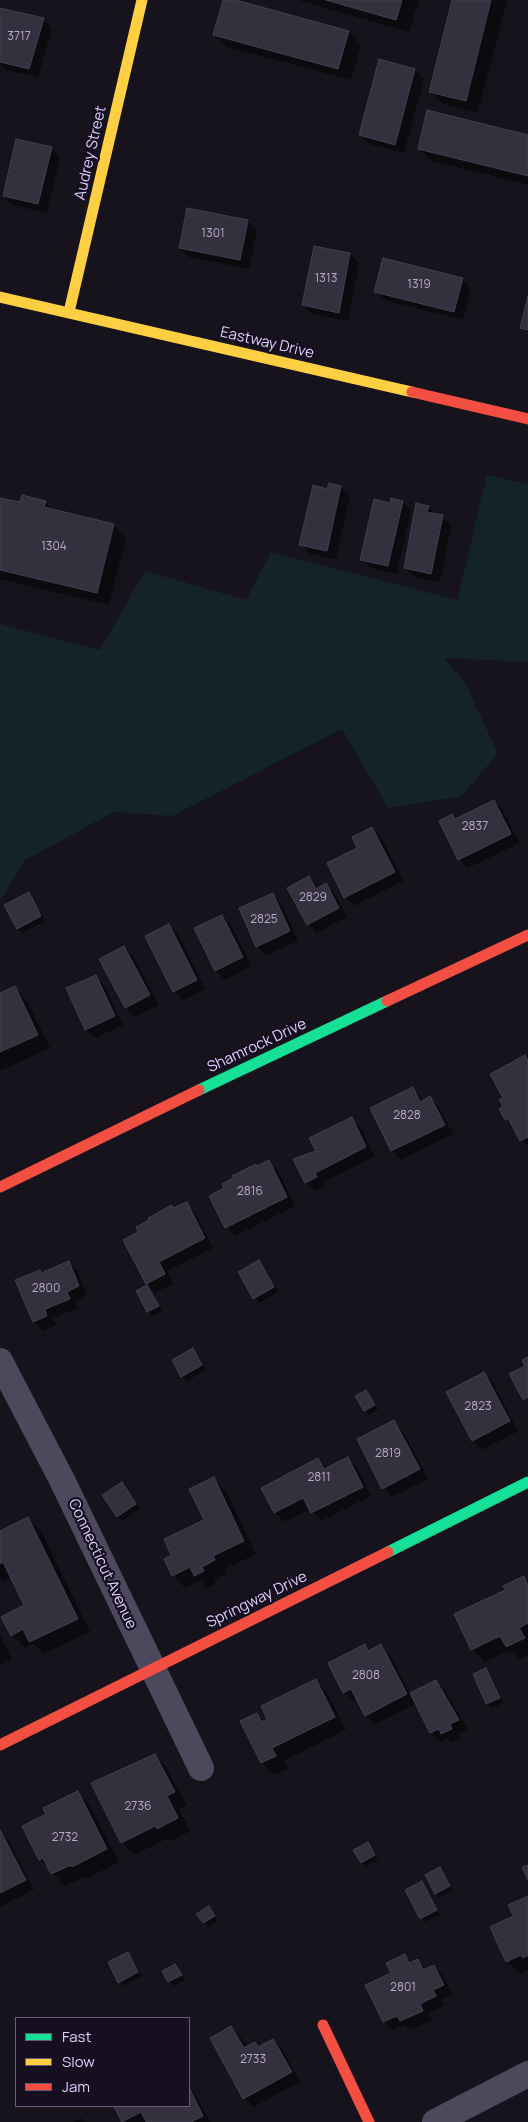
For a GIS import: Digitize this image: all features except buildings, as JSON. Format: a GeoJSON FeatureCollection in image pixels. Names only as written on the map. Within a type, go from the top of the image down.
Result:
{"type":"FeatureCollection","features":[{"type":"Feature","properties":{"kind":"street","name":"Audrey Street"},"geometry":{"type":"LineString","coordinates":[[69,312],[142,0]]}},
{"type":"Feature","properties":{"kind":"street","name":"Eastway Drive"},"geometry":{"type":"LineString","coordinates":[[0,297],[528,419]]}},
{"type":"Feature","properties":{"kind":"street","name":"Shamrock Drive"},"geometry":{"type":"LineString","coordinates":[[0,1187],[528,934]]}},
{"type":"Feature","properties":{"kind":"street","name":"Connecticut Avenue"},"geometry":{"type":"LineString","coordinates":[[0,1361],[62,1480],[202,1768]]}},
{"type":"Feature","properties":{"kind":"street","name":"Springway Drive"},"geometry":{"type":"LineString","coordinates":[[0,1745],[528,1482]]}},
{"type":"Feature","properties":{"kind":"street"},"geometry":{"type":"LineString","coordinates":[[323,2024],[369,2122]]}},
{"type":"Feature","properties":{"kind":"street"},"geometry":{"type":"LineString","coordinates":[[435,2122],[528,2074]]}},
{"type":"Feature","properties":{"kind":"shaded area"},"geometry":{"type":"Polygon","coordinates":[[[487,475],[528,484],[528,662],[444,658],[464,681],[498,753],[462,796],[388,808],[342,729],[172,816],[114,812],[24,861],[0,901],[0,624],[100,650],[145,571],[246,600],[271,552],[457,600],[487,475]]]}},
{"type":"Feature","properties":{"kind":"traffic: fast"},"geometry":{"type":"LineString","coordinates":[[199,1090],[387,1001]]}},
{"type":"Feature","properties":{"kind":"traffic: fast"},"geometry":{"type":"LineString","coordinates":[[388,1552],[528,1482]]}},
{"type":"Feature","properties":{"kind":"traffic: slow"},"geometry":{"type":"LineString","coordinates":[[69,312],[142,0]]}},
{"type":"Feature","properties":{"kind":"traffic: slow"},"geometry":{"type":"LineString","coordinates":[[0,297],[412,392]]}},
{"type":"Feature","properties":{"kind":"traffic: jam"},"geometry":{"type":"LineString","coordinates":[[412,392],[528,419]]}},
{"type":"Feature","properties":{"kind":"traffic: jam"},"geometry":{"type":"LineString","coordinates":[[387,1001],[528,935]]}},
{"type":"Feature","properties":{"kind":"traffic: jam"},"geometry":{"type":"LineString","coordinates":[[0,1187],[199,1090]]}},
{"type":"Feature","properties":{"kind":"traffic: jam"},"geometry":{"type":"LineString","coordinates":[[0,1745],[388,1552]]}},
{"type":"Feature","properties":{"kind":"traffic: jam"},"geometry":{"type":"LineString","coordinates":[[323,2025],[369,2122]]}}]}
